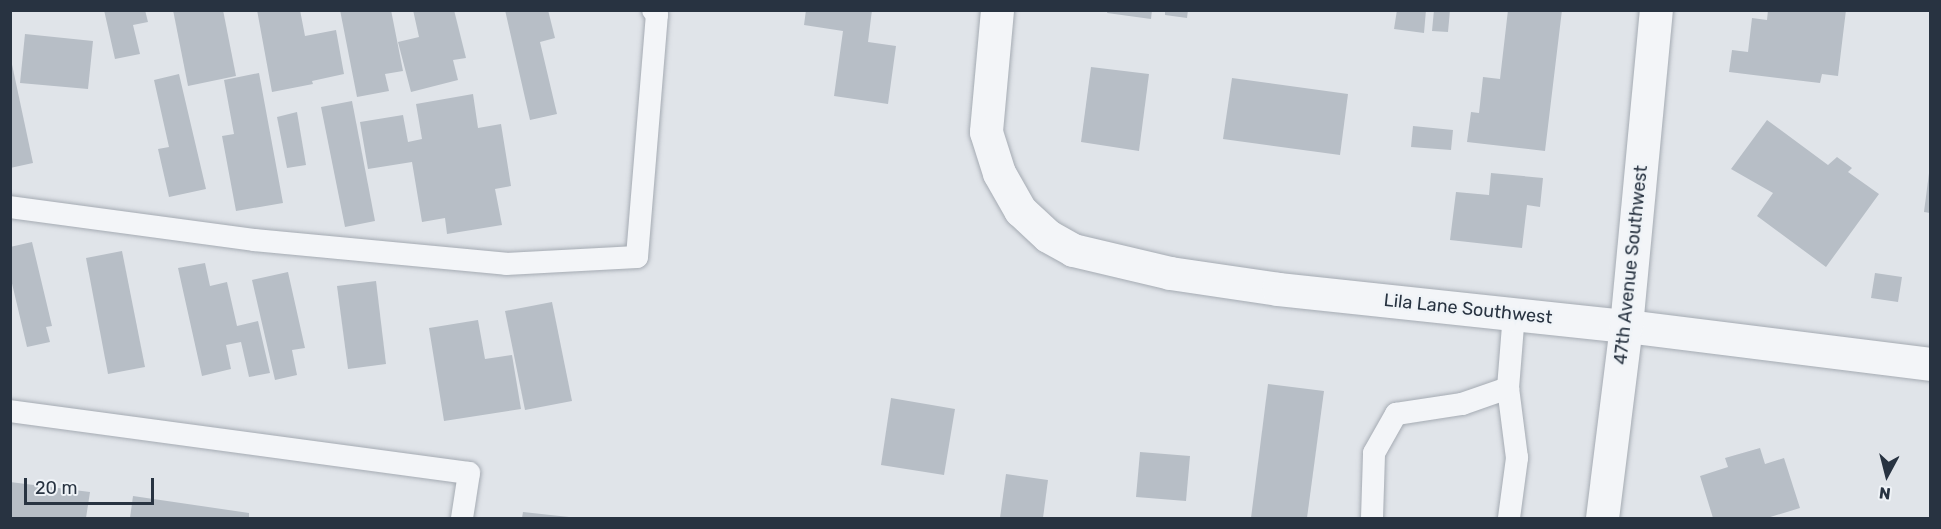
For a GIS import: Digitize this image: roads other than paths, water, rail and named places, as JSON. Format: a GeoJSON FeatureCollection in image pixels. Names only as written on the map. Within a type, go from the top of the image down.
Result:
{"type":"FeatureCollection","features":[{"type":"Feature","properties":{"kind":"street","name":"Lila Lane Southwest"},"geometry":{"type":"LineString","coordinates":[[997,10],[986,132],[999,173],[1020,210],[1048,236],[1073,250],[1170,273],[1278,289],[1626,326],[1930,364]]}},
{"type":"Feature","properties":{"kind":"street","name":"47th Avenue Southwest"},"geometry":{"type":"LineString","coordinates":[[1602,519],[1626,326],[1656,10]]}},
{"type":"Feature","properties":{"kind":"lane"},"geometry":{"type":"LineString","coordinates":[[10,207],[254,240],[506,264],[637,257],[657,15],[653,10]]}},
{"type":"Feature","properties":{"kind":"lane"},"geometry":{"type":"LineString","coordinates":[[1509,519],[1517,458],[1508,388],[1514,314]]}},
{"type":"Feature","properties":{"kind":"lane"},"geometry":{"type":"LineString","coordinates":[[1372,519],[1374,453],[1396,414],[1462,404],[1508,388]]}},
{"type":"Feature","properties":{"kind":"lane"},"geometry":{"type":"LineString","coordinates":[[10,411],[469,473],[462,519]]}}]}
